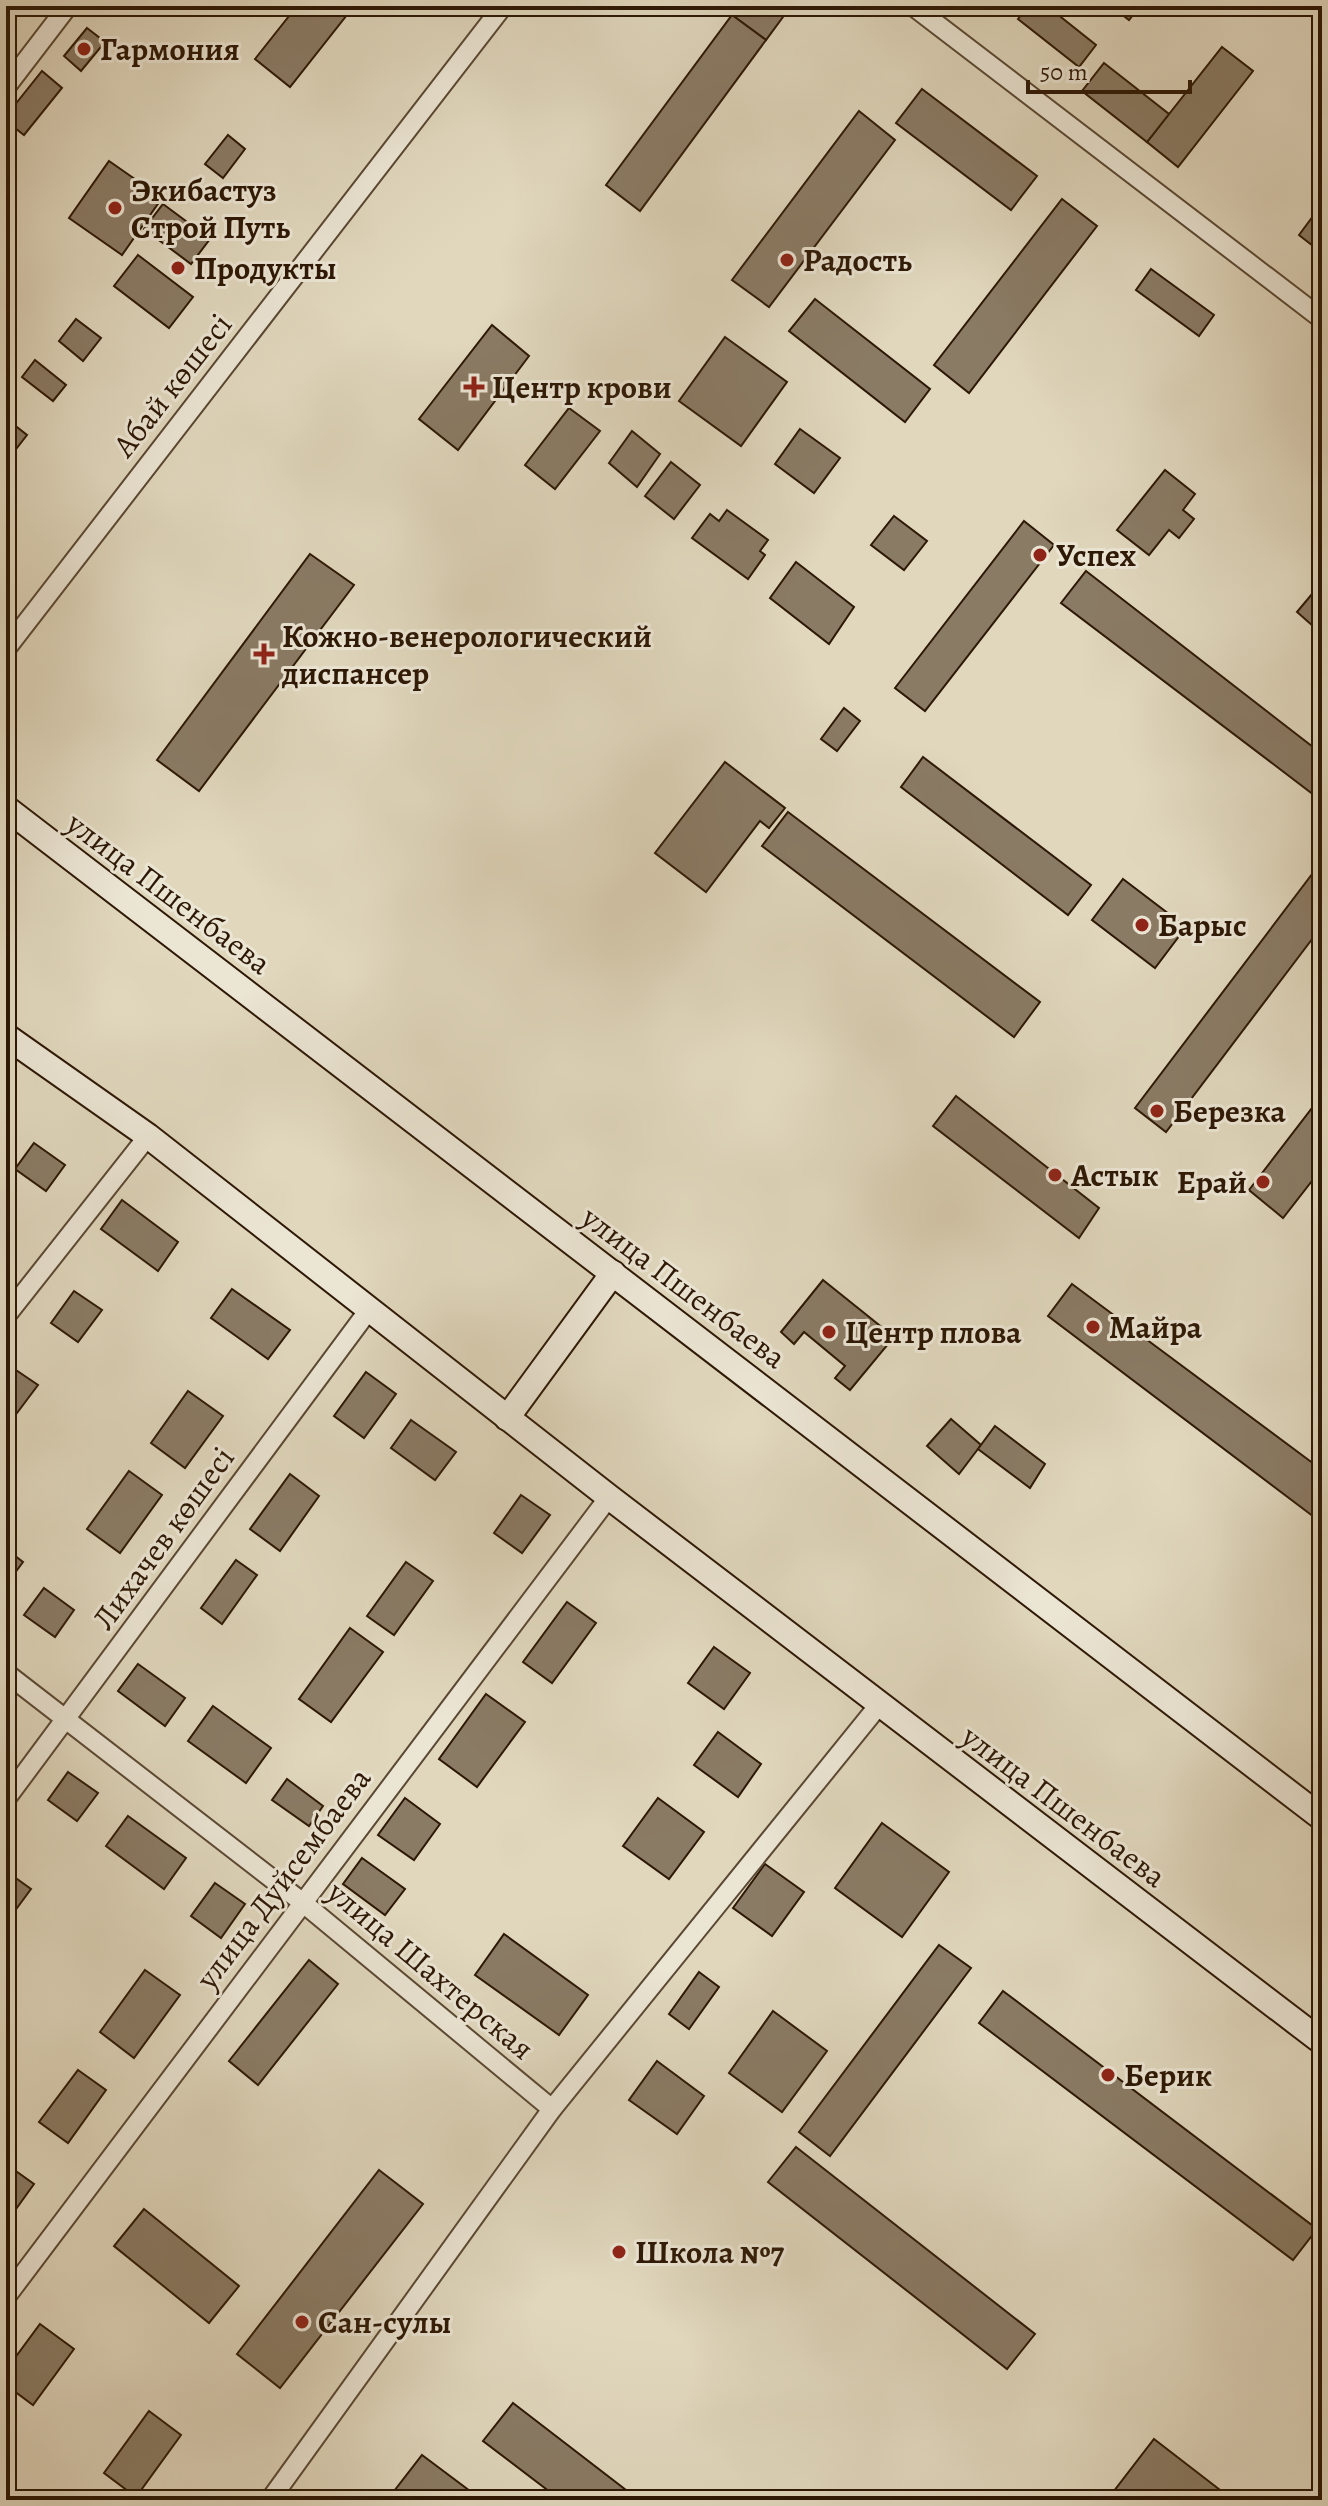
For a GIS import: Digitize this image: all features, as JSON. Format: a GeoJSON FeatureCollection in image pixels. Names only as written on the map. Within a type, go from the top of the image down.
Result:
{"type":"FeatureCollection","features":[{"type":"Feature","properties":{"kind":"main road","name":"улица Пшенбаева"},"geometry":{"type":"LineString","coordinates":[[6,808],[1322,1818]]}},
{"type":"Feature","properties":{"kind":"main road","name":"улица Пшенбаева"},"geometry":{"type":"LineString","coordinates":[[6,1036],[148,1136],[609,1497],[1322,2042]]}},
{"type":"Feature","properties":{"kind":"main road"},"geometry":{"type":"LineString","coordinates":[[507,1418],[613,1273]]}},
{"type":"Feature","properties":{"kind":"street"},"geometry":{"type":"LineString","coordinates":[[6,87],[68,6]]}},
{"type":"Feature","properties":{"kind":"street","name":"Абай көшесі"},"geometry":{"type":"LineString","coordinates":[[6,649],[503,6]]}},
{"type":"Feature","properties":{"kind":"street"},"geometry":{"type":"LineString","coordinates":[[913,6],[1322,319]]}},
{"type":"Feature","properties":{"kind":"street"},"geometry":{"type":"LineString","coordinates":[[6,1316],[148,1136]]}},
{"type":"Feature","properties":{"kind":"street","name":"Лихачев көшесі"},"geometry":{"type":"LineString","coordinates":[[6,1799],[368,1311]]}},
{"type":"Feature","properties":{"kind":"street","name":"улица Дуйсембаева"},"geometry":{"type":"LineString","coordinates":[[6,2297],[609,1497]]}},
{"type":"Feature","properties":{"kind":"street","name":"улица Шахтерская"},"geometry":{"type":"LineString","coordinates":[[6,1673],[302,1902],[552,2109]]}},
{"type":"Feature","properties":{"kind":"street"},"geometry":{"type":"LineString","coordinates":[[270,2500],[552,2109],[879,1705]]}},
{"type":"Feature","properties":{"kind":"building"},"geometry":{"type":"Polygon","coordinates":[[[297,6],[354,6],[290,87],[255,59],[297,6]]]}},
{"type":"Feature","properties":{"kind":"building"},"geometry":{"type":"Polygon","coordinates":[[[739,6],[791,6],[766,40],[732,15],[739,6]]]}},
{"type":"Feature","properties":{"kind":"building"},"geometry":{"type":"Polygon","coordinates":[[[1028,6],[1047,6],[1096,45],[1079,67],[1018,19],[1028,6]]]}},
{"type":"Feature","properties":{"kind":"building"},"geometry":{"type":"Polygon","coordinates":[[[1111,6],[1140,6],[1129,20],[1111,6]]]}},
{"type":"Feature","properties":{"kind":"building"},"geometry":{"type":"Polygon","coordinates":[[[732,15],[766,40],[640,211],[606,185],[732,15]]]}},
{"type":"Feature","properties":{"kind":"building","name":"Гармония"},"geometry":{"type":"Polygon","coordinates":[[[87,28],[105,42],[81,71],[64,56],[87,28]]]}},
{"type":"Feature","properties":{"kind":"building"},"geometry":{"type":"Polygon","coordinates":[[[1222,47],[1253,71],[1178,167],[1147,142],[1222,47]]]}},
{"type":"Feature","properties":{"kind":"building"},"geometry":{"type":"Polygon","coordinates":[[[1104,63],[1169,114],[1147,142],[1082,91],[1104,63]]]}},
{"type":"Feature","properties":{"kind":"building"},"geometry":{"type":"Polygon","coordinates":[[[42,71],[62,88],[24,135],[6,121],[6,116],[42,71]]]}},
{"type":"Feature","properties":{"kind":"building"},"geometry":{"type":"Polygon","coordinates":[[[922,89],[1037,176],[1011,210],[896,123],[922,89]]]}},
{"type":"Feature","properties":{"kind":"building"},"geometry":{"type":"Polygon","coordinates":[[[859,111],[895,140],[769,307],[732,280],[859,111]]]}},
{"type":"Feature","properties":{"kind":"building"},"geometry":{"type":"Polygon","coordinates":[[[228,135],[245,149],[223,178],[205,164],[228,135]]]}},
{"type":"Feature","properties":{"kind":"building","name":"Экибастуз Строй Путь"},"geometry":{"type":"Polygon","coordinates":[[[109,161],[162,198],[122,255],[69,218],[109,161]]]}},
{"type":"Feature","properties":{"kind":"building"},"geometry":{"type":"Polygon","coordinates":[[[1062,199],[1097,226],[969,393],[934,365],[1062,199]]]}},
{"type":"Feature","properties":{"kind":"building"},"geometry":{"type":"Polygon","coordinates":[[[163,204],[210,239],[191,264],[144,229],[163,204]]]}},
{"type":"Feature","properties":{"kind":"building"},"geometry":{"type":"Polygon","coordinates":[[[1322,204],[1322,253],[1299,235],[1322,204]]]}},
{"type":"Feature","properties":{"kind":"building","name":"Экибастуз Строй Путь"},"geometry":{"type":"Polygon","coordinates":[[[138,255],[193,297],[169,328],[114,286],[138,255]]]}},
{"type":"Feature","properties":{"kind":"building"},"geometry":{"type":"Polygon","coordinates":[[[1151,269],[1214,315],[1199,336],[1136,290],[1151,269]]]}},
{"type":"Feature","properties":{"kind":"building"},"geometry":{"type":"Polygon","coordinates":[[[815,299],[930,389],[905,422],[789,331],[815,299]]]}},
{"type":"Feature","properties":{"kind":"building"},"geometry":{"type":"Polygon","coordinates":[[[76,319],[101,338],[83,361],[59,341],[76,319]]]}},
{"type":"Feature","properties":{"kind":"building","name":"Центр крови"},"geometry":{"type":"Polygon","coordinates":[[[492,325],[529,356],[458,450],[419,419],[492,325]]]}},
{"type":"Feature","properties":{"kind":"building"},"geometry":{"type":"Polygon","coordinates":[[[725,337],[787,382],[741,446],[679,401],[725,337]]]}},
{"type":"Feature","properties":{"kind":"building"},"geometry":{"type":"Polygon","coordinates":[[[35,360],[66,385],[53,401],[22,377],[35,360]]]}},
{"type":"Feature","properties":{"kind":"building"},"geometry":{"type":"Polygon","coordinates":[[[569,408],[600,431],[555,489],[525,465],[569,408]]]}},
{"type":"Feature","properties":{"kind":"building"},"geometry":{"type":"Polygon","coordinates":[[[8,420],[27,435],[6,462],[6,422],[8,420]]]}},
{"type":"Feature","properties":{"kind":"building"},"geometry":{"type":"Polygon","coordinates":[[[800,429],[840,458],[814,493],[775,464],[800,429]]]}},
{"type":"Feature","properties":{"kind":"building"},"geometry":{"type":"Polygon","coordinates":[[[632,431],[660,454],[637,487],[609,463],[632,431]]]}},
{"type":"Feature","properties":{"kind":"building"},"geometry":{"type":"Polygon","coordinates":[[[671,462],[700,485],[674,519],[645,496],[671,462]]]}},
{"type":"Feature","properties":{"kind":"building"},"geometry":{"type":"Polygon","coordinates":[[[1165,470],[1195,494],[1183,510],[1194,519],[1179,538],[1169,530],[1149,555],[1117,530],[1165,470]]]}},
{"type":"Feature","properties":{"kind":"building"},"geometry":{"type":"Polygon","coordinates":[[[727,510],[768,540],[760,551],[765,555],[748,579],[692,538],[710,514],[719,521],[727,510]]]}},
{"type":"Feature","properties":{"kind":"building"},"geometry":{"type":"Polygon","coordinates":[[[894,516],[927,541],[904,570],[871,545],[894,516]]]}},
{"type":"Feature","properties":{"kind":"building"},"geometry":{"type":"Polygon","coordinates":[[[1024,521],[1054,545],[925,711],[895,688],[1024,521]]]}},
{"type":"Feature","properties":{"kind":"building"},"geometry":{"type":"Polygon","coordinates":[[[310,554],[354,585],[199,791],[157,760],[310,554]]]}},
{"type":"Feature","properties":{"kind":"building"},"geometry":{"type":"Polygon","coordinates":[[[796,562],[854,607],[829,644],[770,598],[796,562]]]}},
{"type":"Feature","properties":{"kind":"building"},"geometry":{"type":"Polygon","coordinates":[[[1086,571],[1322,754],[1322,784],[1314,795],[1061,603],[1086,571]]]}},
{"type":"Feature","properties":{"kind":"building"},"geometry":{"type":"Polygon","coordinates":[[[1322,582],[1322,634],[1297,612],[1322,582]]]}},
{"type":"Feature","properties":{"kind":"building"},"geometry":{"type":"Polygon","coordinates":[[[844,708],[860,721],[837,751],[821,739],[844,708]]]}},
{"type":"Feature","properties":{"kind":"building"},"geometry":{"type":"Polygon","coordinates":[[[923,757],[1091,885],[1068,915],[901,787],[923,757]]]}},
{"type":"Feature","properties":{"kind":"building"},"geometry":{"type":"Polygon","coordinates":[[[725,762],[785,808],[769,828],[760,821],[706,892],[655,853],[725,762]]]}},
{"type":"Feature","properties":{"kind":"building"},"geometry":{"type":"Polygon","coordinates":[[[788,812],[1040,1002],[1014,1037],[762,846],[788,812]]]}},
{"type":"Feature","properties":{"kind":"building"},"geometry":{"type":"Polygon","coordinates":[[[1322,861],[1322,926],[1166,1132],[1135,1108],[1322,861]]]}},
{"type":"Feature","properties":{"kind":"building"},"geometry":{"type":"Polygon","coordinates":[[[1123,879],[1186,927],[1155,968],[1092,920],[1123,879]]]}},
{"type":"Feature","properties":{"kind":"building"},"geometry":{"type":"Polygon","coordinates":[[[1322,1095],[1322,1168],[1283,1218],[1249,1190],[1322,1095]]]}},
{"type":"Feature","properties":{"kind":"building"},"geometry":{"type":"Polygon","coordinates":[[[956,1096],[1099,1208],[1079,1238],[933,1126],[956,1096]]]}},
{"type":"Feature","properties":{"kind":"building"},"geometry":{"type":"Polygon","coordinates":[[[34,1143],[65,1165],[46,1191],[15,1169],[34,1143]]]}},
{"type":"Feature","properties":{"kind":"building"},"geometry":{"type":"Polygon","coordinates":[[[122,1200],[178,1242],[158,1271],[101,1229],[122,1200]]]}},
{"type":"Feature","properties":{"kind":"building"},"geometry":{"type":"Polygon","coordinates":[[[823,1280],[894,1337],[850,1390],[835,1378],[845,1366],[804,1332],[794,1344],[781,1332],[823,1280]]]}},
{"type":"Feature","properties":{"kind":"building"},"geometry":{"type":"Polygon","coordinates":[[[1072,1284],[1322,1470],[1322,1523],[1048,1316],[1072,1284]]]}},
{"type":"Feature","properties":{"kind":"building"},"geometry":{"type":"Polygon","coordinates":[[[232,1289],[290,1330],[268,1359],[211,1318],[232,1289]]]}},
{"type":"Feature","properties":{"kind":"building"},"geometry":{"type":"Polygon","coordinates":[[[74,1291],[102,1310],[78,1342],[51,1323],[74,1291]]]}},
{"type":"Feature","properties":{"kind":"building"},"geometry":{"type":"Polygon","coordinates":[[[10,1366],[38,1385],[14,1417],[6,1412],[6,1372],[10,1366]]]}},
{"type":"Feature","properties":{"kind":"building"},"geometry":{"type":"Polygon","coordinates":[[[366,1372],[396,1394],[364,1438],[334,1416],[366,1372]]]}},
{"type":"Feature","properties":{"kind":"building"},"geometry":{"type":"Polygon","coordinates":[[[188,1391],[223,1416],[185,1468],[151,1443],[188,1391]]]}},
{"type":"Feature","properties":{"kind":"building"},"geometry":{"type":"Polygon","coordinates":[[[951,1419],[981,1445],[959,1474],[927,1446],[951,1419]]]}},
{"type":"Feature","properties":{"kind":"building"},"geometry":{"type":"Polygon","coordinates":[[[411,1420],[456,1452],[435,1480],[391,1448],[411,1420]]]}},
{"type":"Feature","properties":{"kind":"building"},"geometry":{"type":"Polygon","coordinates":[[[995,1426],[1045,1464],[1030,1488],[978,1449],[995,1426]]]}},
{"type":"Feature","properties":{"kind":"building"},"geometry":{"type":"Polygon","coordinates":[[[129,1471],[162,1495],[120,1553],[87,1529],[129,1471]]]}},
{"type":"Feature","properties":{"kind":"building"},"geometry":{"type":"Polygon","coordinates":[[[290,1474],[319,1496],[280,1551],[250,1529],[290,1474]]]}},
{"type":"Feature","properties":{"kind":"building"},"geometry":{"type":"Polygon","coordinates":[[[521,1495],[550,1515],[522,1553],[494,1533],[521,1495]]]}},
{"type":"Feature","properties":{"kind":"building"},"geometry":{"type":"Polygon","coordinates":[[[6,1549],[23,1562],[6,1585],[6,1549]]]}},
{"type":"Feature","properties":{"kind":"building"},"geometry":{"type":"Polygon","coordinates":[[[236,1560],[257,1575],[222,1624],[201,1608],[236,1560]]]}},
{"type":"Feature","properties":{"kind":"building"},"geometry":{"type":"Polygon","coordinates":[[[406,1562],[433,1581],[394,1635],[367,1616],[406,1562]]]}},
{"type":"Feature","properties":{"kind":"building"},"geometry":{"type":"Polygon","coordinates":[[[44,1588],[74,1610],[55,1637],[24,1615],[44,1588]]]}},
{"type":"Feature","properties":{"kind":"building"},"geometry":{"type":"Polygon","coordinates":[[[567,1602],[596,1623],[552,1683],[523,1662],[567,1602]]]}},
{"type":"Feature","properties":{"kind":"building"},"geometry":{"type":"Polygon","coordinates":[[[350,1628],[383,1652],[331,1722],[299,1699],[350,1628]]]}},
{"type":"Feature","properties":{"kind":"building"},"geometry":{"type":"Polygon","coordinates":[[[714,1647],[750,1673],[724,1709],[688,1683],[714,1647]]]}},
{"type":"Feature","properties":{"kind":"building"},"geometry":{"type":"Polygon","coordinates":[[[138,1664],[185,1698],[165,1726],[118,1691],[138,1664]]]}},
{"type":"Feature","properties":{"kind":"building"},"geometry":{"type":"Polygon","coordinates":[[[486,1694],[525,1722],[477,1787],[439,1759],[486,1694]]]}},
{"type":"Feature","properties":{"kind":"building"},"geometry":{"type":"Polygon","coordinates":[[[213,1706],[271,1748],[246,1783],[188,1741],[213,1706]]]}},
{"type":"Feature","properties":{"kind":"building"},"geometry":{"type":"Polygon","coordinates":[[[718,1732],[761,1764],[738,1797],[694,1765],[718,1732]]]}},
{"type":"Feature","properties":{"kind":"building"},"geometry":{"type":"Polygon","coordinates":[[[68,1772],[98,1793],[77,1821],[48,1800],[68,1772]]]}},
{"type":"Feature","properties":{"kind":"building"},"geometry":{"type":"Polygon","coordinates":[[[287,1779],[323,1806],[309,1826],[272,1800],[287,1779]]]}},
{"type":"Feature","properties":{"kind":"building"},"geometry":{"type":"Polygon","coordinates":[[[405,1798],[440,1824],[414,1860],[378,1835],[405,1798]]]}},
{"type":"Feature","properties":{"kind":"building"},"geometry":{"type":"Polygon","coordinates":[[[658,1798],[704,1832],[669,1879],[623,1846],[658,1798]]]}},
{"type":"Feature","properties":{"kind":"building"},"geometry":{"type":"Polygon","coordinates":[[[128,1816],[186,1858],[164,1889],[106,1846],[128,1816]]]}},
{"type":"Feature","properties":{"kind":"building"},"geometry":{"type":"Polygon","coordinates":[[[882,1823],[949,1872],[902,1937],[835,1888],[882,1823]]]}},
{"type":"Feature","properties":{"kind":"building"},"geometry":{"type":"Polygon","coordinates":[[[362,1858],[405,1889],[385,1915],[343,1884],[362,1858]]]}},
{"type":"Feature","properties":{"kind":"building"},"geometry":{"type":"Polygon","coordinates":[[[765,1864],[804,1892],[772,1936],[733,1908],[765,1864]]]}},
{"type":"Feature","properties":{"kind":"building"},"geometry":{"type":"Polygon","coordinates":[[[6,1871],[31,1889],[6,1923],[6,1871]]]}},
{"type":"Feature","properties":{"kind":"building"},"geometry":{"type":"Polygon","coordinates":[[[215,1883],[245,1904],[221,1938],[191,1916],[215,1883]]]}},
{"type":"Feature","properties":{"kind":"building"},"geometry":{"type":"Polygon","coordinates":[[[504,1934],[588,1995],[559,2035],[475,1975],[504,1934]]]}},
{"type":"Feature","properties":{"kind":"building"},"geometry":{"type":"Polygon","coordinates":[[[939,1945],[971,1968],[830,2156],[799,2132],[939,1945]]]}},
{"type":"Feature","properties":{"kind":"building"},"geometry":{"type":"Polygon","coordinates":[[[309,1960],[338,1984],[258,2085],[229,2061],[309,1960]]]}},
{"type":"Feature","properties":{"kind":"building"},"geometry":{"type":"Polygon","coordinates":[[[145,1970],[180,1995],[134,2058],[100,2032],[145,1970]]]}},
{"type":"Feature","properties":{"kind":"building"},"geometry":{"type":"Polygon","coordinates":[[[699,1972],[719,1987],[689,2029],[669,2014],[699,1972]]]}},
{"type":"Feature","properties":{"kind":"building"},"geometry":{"type":"Polygon","coordinates":[[[1003,1991],[1317,2229],[1293,2260],[979,2023],[1003,1991]]]}},
{"type":"Feature","properties":{"kind":"building"},"geometry":{"type":"Polygon","coordinates":[[[773,2011],[827,2051],[782,2112],[729,2073],[773,2011]]]}},
{"type":"Feature","properties":{"kind":"building"},"geometry":{"type":"Polygon","coordinates":[[[657,2061],[704,2096],[677,2134],[629,2100],[657,2061]]]}},
{"type":"Feature","properties":{"kind":"building"},"geometry":{"type":"Polygon","coordinates":[[[78,2070],[106,2090],[68,2143],[39,2122],[78,2070]]]}},
{"type":"Feature","properties":{"kind":"building"},"geometry":{"type":"Polygon","coordinates":[[[796,2147],[1035,2334],[1007,2369],[768,2182],[796,2147]]]}},
{"type":"Feature","properties":{"kind":"building"},"geometry":{"type":"Polygon","coordinates":[[[6,2164],[34,2184],[6,2223],[6,2164]]]}},
{"type":"Feature","properties":{"kind":"building"},"geometry":{"type":"Polygon","coordinates":[[[379,2170],[423,2204],[280,2388],[237,2354],[379,2170]]]}},
{"type":"Feature","properties":{"kind":"building"},"geometry":{"type":"Polygon","coordinates":[[[144,2209],[239,2286],[209,2323],[114,2246],[144,2209]]]}},
{"type":"Feature","properties":{"kind":"building"},"geometry":{"type":"Polygon","coordinates":[[[40,2324],[74,2349],[33,2405],[6,2385],[6,2370],[40,2324]]]}},
{"type":"Feature","properties":{"kind":"building"},"geometry":{"type":"Polygon","coordinates":[[[513,2403],[639,2500],[538,2500],[546,2489],[483,2441],[513,2403]]]}},
{"type":"Feature","properties":{"kind":"building"},"geometry":{"type":"Polygon","coordinates":[[[149,2411],[181,2435],[136,2497],[104,2473],[149,2411]]]}},
{"type":"Feature","properties":{"kind":"building"},"geometry":{"type":"Polygon","coordinates":[[[1154,2439],[1233,2500],[1107,2500],[1154,2439]]]}},
{"type":"Feature","properties":{"kind":"building"},"geometry":{"type":"Polygon","coordinates":[[[422,2455],[482,2500],[398,2500],[391,2495],[422,2455]]]}},
{"type":"Feature","properties":{"kind":"place","name":"Гармония"},"geometry":{"type":"Point","coordinates":[84,49]}},
{"type":"Feature","properties":{"kind":"place","name":"Экибастуз Строй Путь"},"geometry":{"type":"Point","coordinates":[115,208]}},
{"type":"Feature","properties":{"kind":"place","name":"Радость"},"geometry":{"type":"Point","coordinates":[787,260]}},
{"type":"Feature","properties":{"kind":"place","name":"Продукты"},"geometry":{"type":"Point","coordinates":[178,268]}},
{"type":"Feature","properties":{"kind":"place","name":"Центр крови"},"geometry":{"type":"Point","coordinates":[474,387]}},
{"type":"Feature","properties":{"kind":"place","name":"Успех"},"geometry":{"type":"Point","coordinates":[1040,555]}},
{"type":"Feature","properties":{"kind":"place","name":"Кожно-венерологический диспансер"},"geometry":{"type":"Point","coordinates":[264,654]}},
{"type":"Feature","properties":{"kind":"place","name":"Барыс"},"geometry":{"type":"Point","coordinates":[1142,925]}},
{"type":"Feature","properties":{"kind":"place","name":"Березка"},"geometry":{"type":"Point","coordinates":[1157,1111]}},
{"type":"Feature","properties":{"kind":"place","name":"Астык"},"geometry":{"type":"Point","coordinates":[1055,1175]}},
{"type":"Feature","properties":{"kind":"place","name":"Ерай"},"geometry":{"type":"Point","coordinates":[1263,1182]}},
{"type":"Feature","properties":{"kind":"place","name":"Майра"},"geometry":{"type":"Point","coordinates":[1093,1327]}},
{"type":"Feature","properties":{"kind":"place","name":"Центр плова"},"geometry":{"type":"Point","coordinates":[829,1332]}},
{"type":"Feature","properties":{"kind":"place","name":"Берик"},"geometry":{"type":"Point","coordinates":[1108,2075]}},
{"type":"Feature","properties":{"kind":"place","name":"Школа №7"},"geometry":{"type":"Point","coordinates":[619,2252]}},
{"type":"Feature","properties":{"kind":"place","name":"Сан-сулы"},"geometry":{"type":"Point","coordinates":[302,2322]}}]}
